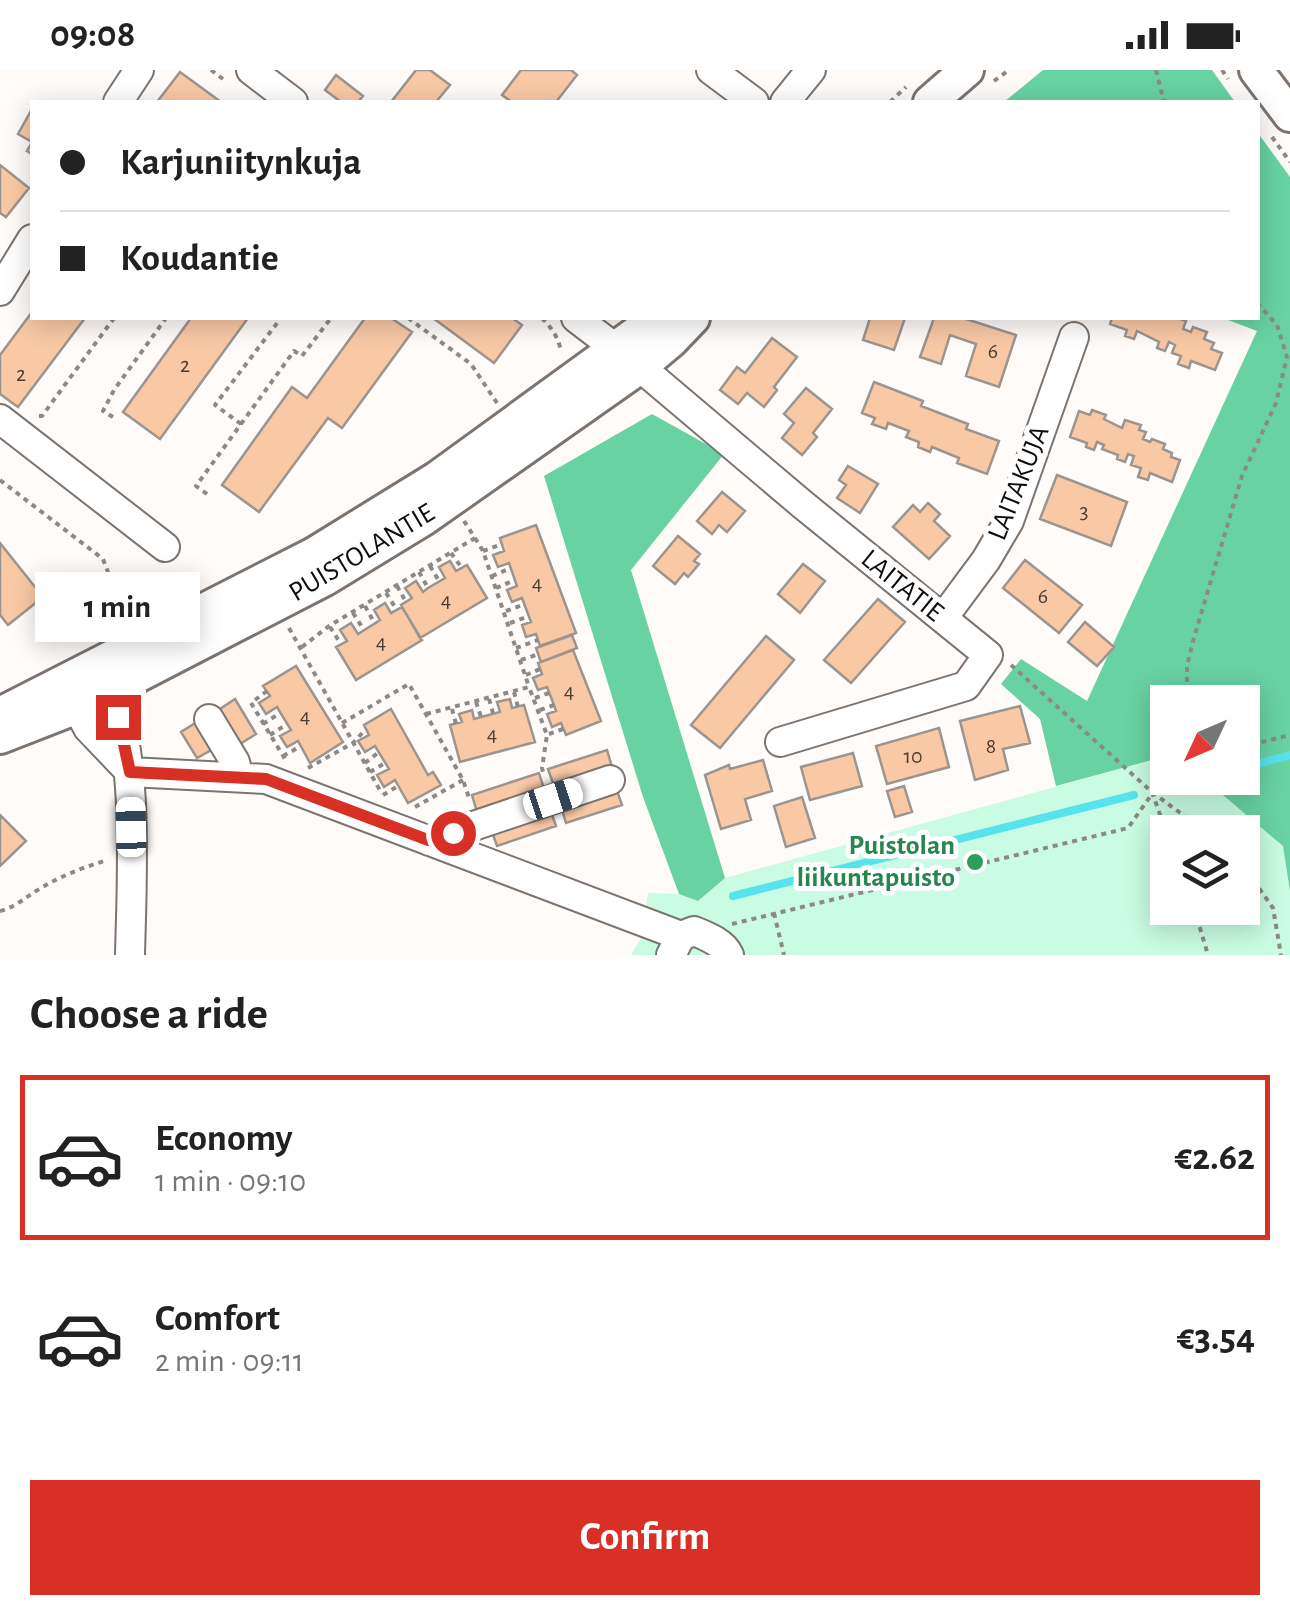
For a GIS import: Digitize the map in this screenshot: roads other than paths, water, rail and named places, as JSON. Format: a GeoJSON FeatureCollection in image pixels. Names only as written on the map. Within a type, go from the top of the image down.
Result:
{"type":"FeatureCollection","features":[{"type":"Feature","properties":{"kind":"main road"},"geometry":{"type":"LineString","coordinates":[[932,100],[967,70]]}},
{"type":"Feature","properties":{"kind":"main road"},"geometry":{"type":"LineString","coordinates":[[1256,70],[1279,124]]}},
{"type":"Feature","properties":{"kind":"main road","name":"PUISTOLANTIE"},"geometry":{"type":"LineString","coordinates":[[0,737],[37,724],[87,692],[342,569],[425,518],[628,357],[656,320]]}},
{"type":"Feature","properties":{"kind":"main road","name":"PUISTOLANTIE"},"geometry":{"type":"LineString","coordinates":[[628,357],[671,341],[691,320]]}},
{"type":"Feature","properties":{"kind":"main road","name":"PUISTOLANTIE"},"geometry":{"type":"LineString","coordinates":[[0,714],[87,692]]}},
{"type":"Feature","properties":{"kind":"street"},"geometry":{"type":"LineString","coordinates":[[119,100],[139,70]]}},
{"type":"Feature","properties":{"kind":"street"},"geometry":{"type":"LineString","coordinates":[[251,70],[290,100]]}},
{"type":"Feature","properties":{"kind":"street"},"geometry":{"type":"LineString","coordinates":[[786,100],[811,70]]}},
{"type":"Feature","properties":{"kind":"street"},"geometry":{"type":"LineString","coordinates":[[724,74],[752,100]]}},
{"type":"Feature","properties":{"kind":"street"},"geometry":{"type":"LineString","coordinates":[[0,291],[30,242]]}},
{"type":"Feature","properties":{"kind":"street","name":"LAITATIE"},"geometry":{"type":"LineString","coordinates":[[579,320],[988,656],[966,686],[780,742]]}},
{"type":"Feature","properties":{"kind":"street","name":"LAITAKUJA"},"geometry":{"type":"LineString","coordinates":[[943,618],[1009,521],[1074,337]]}},
{"type":"Feature","properties":{"kind":"street"},"geometry":{"type":"LineString","coordinates":[[7,424],[165,548]]}},
{"type":"Feature","properties":{"kind":"street"},"geometry":{"type":"LineString","coordinates":[[87,692],[88,728],[130,772],[266,779],[291,786],[676,946],[694,931],[721,947]]}},
{"type":"Feature","properties":{"kind":"street"},"geometry":{"type":"LineString","coordinates":[[209,719],[236,762],[239,777]]}},
{"type":"Feature","properties":{"kind":"street"},"geometry":{"type":"LineString","coordinates":[[130,772],[130,955]]}},
{"type":"Feature","properties":{"kind":"street"},"geometry":{"type":"LineString","coordinates":[[428,840],[610,780]]}},
{"type":"Feature","properties":{"kind":"waterway"},"geometry":{"type":"LineString","coordinates":[[1260,763],[1290,755]]}},
{"type":"Feature","properties":{"kind":"waterway"},"geometry":{"type":"LineString","coordinates":[[733,896],[1134,795]]}},
{"type":"Feature","properties":{"kind":"place","name":"Puistolan liikuntapuisto"},"geometry":{"type":"Point","coordinates":[975,862]}}]}
